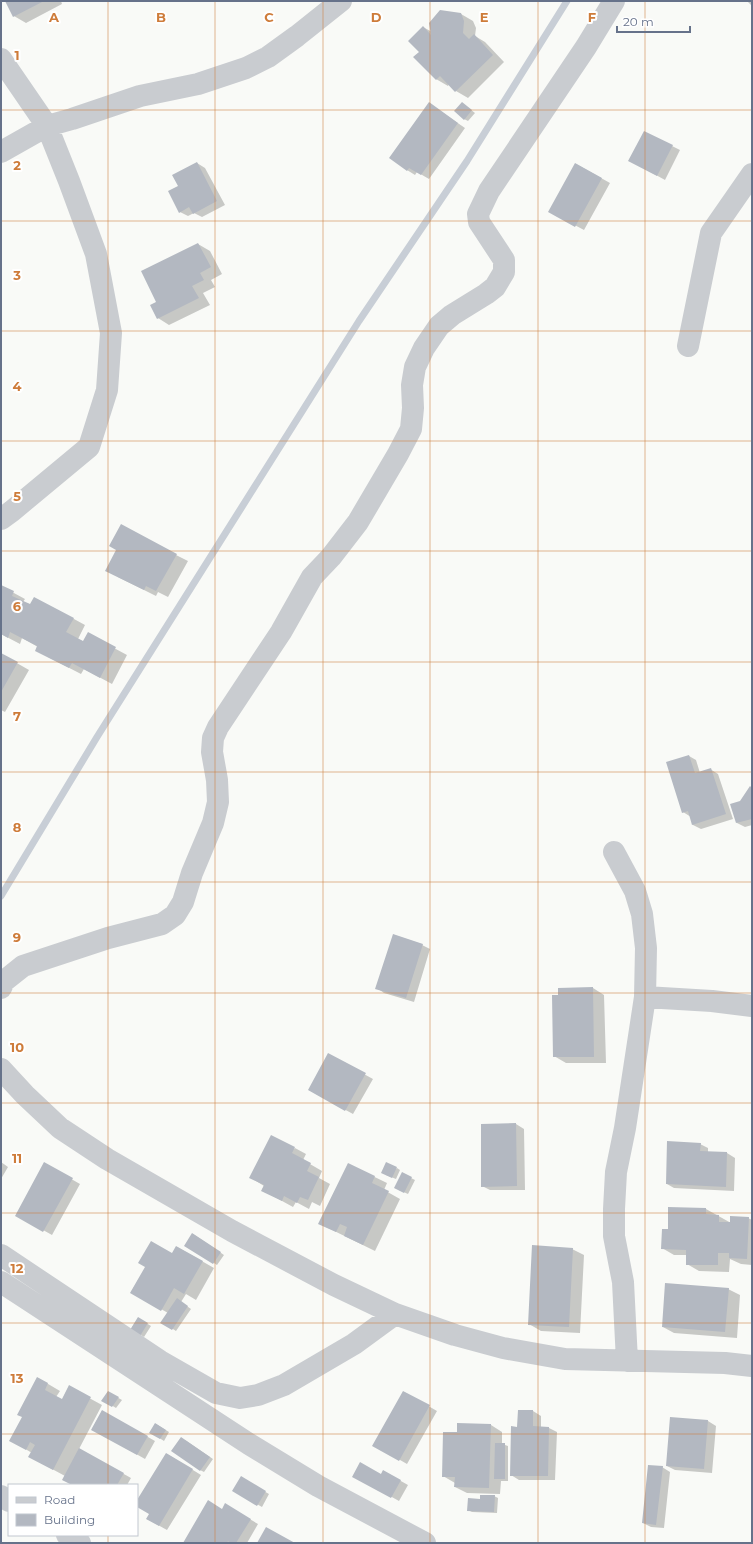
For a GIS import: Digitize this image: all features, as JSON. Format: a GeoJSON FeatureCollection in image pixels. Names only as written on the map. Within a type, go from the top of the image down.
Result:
{"type":"FeatureCollection","features":[{"type":"Feature","properties":{"kind":"street"},"geometry":{"type":"LineString","coordinates":[[1,152],[47,126],[140,96],[198,84],[246,68],[268,57],[341,1]]}},
{"type":"Feature","properties":{"kind":"street"},"geometry":{"type":"LineString","coordinates":[[1,988],[4,981],[23,966],[108,938],[162,924],[175,915],[183,902],[192,873],[213,823],[218,802],[217,780],[212,752],[213,738],[218,727],[281,632],[312,577],[331,557],[358,522],[401,448],[411,429],[414,408],[413,379],[415,367],[424,348],[439,326],[452,315],[486,294],[504,272],[504,260],[478,222],[478,214],[489,191],[586,47],[614,1]]}},
{"type":"Feature","properties":{"kind":"street"},"geometry":{"type":"LineString","coordinates":[[1,59],[47,126],[69,181],[96,254],[110,333],[108,390],[89,447],[1,519]]}},
{"type":"Feature","properties":{"kind":"street"},"geometry":{"type":"LineString","coordinates":[[688,346],[711,233],[752,174]]}},
{"type":"Feature","properties":{"kind":"street"},"geometry":{"type":"LineString","coordinates":[[614,852],[635,891],[642,914],[646,948],[646,997],[625,1128],[616,1172],[614,1209],[614,1236],[623,1282],[627,1361]]}},
{"type":"Feature","properties":{"kind":"street"},"geometry":{"type":"LineString","coordinates":[[646,997],[712,1001],[752,1006]]}},
{"type":"Feature","properties":{"kind":"street"},"geometry":{"type":"LineString","coordinates":[[1,1069],[25,1095],[60,1128],[107,1159],[232,1231],[395,1314],[455,1335],[503,1348],[565,1359],[725,1363],[752,1366]]}},
{"type":"Feature","properties":{"kind":"street"},"geometry":{"type":"LineString","coordinates":[[1,1255],[160,1361],[216,1394],[240,1398],[258,1395],[284,1385],[354,1344],[395,1314]]}},
{"type":"Feature","properties":{"kind":"street"},"geometry":{"type":"LineString","coordinates":[[1,1282],[249,1444],[318,1486],[425,1543]]}},
{"type":"Feature","properties":{"kind":"street"},"geometry":{"type":"LineString","coordinates":[[380,1520],[388,1543]]}},
{"type":"Feature","properties":{"kind":"street"},"geometry":{"type":"LineString","coordinates":[[69,1536],[80,1543]]}},
{"type":"Feature","properties":{"kind":"building"},"geometry":{"type":"Polygon","coordinates":[[[5,1],[44,1],[13,17],[5,1]]]}},
{"type":"Feature","properties":{"kind":"building"},"geometry":{"type":"Polygon","coordinates":[[[440,10],[461,13],[464,21],[463,33],[469,39],[474,34],[493,55],[455,92],[440,76],[436,80],[413,57],[419,52],[408,41],[423,26],[431,35],[429,23],[440,10]]]}},
{"type":"Feature","properties":{"kind":"building"},"geometry":{"type":"Polygon","coordinates":[[[429,102],[458,123],[421,175],[409,168],[407,171],[389,158],[429,102]]]}},
{"type":"Feature","properties":{"kind":"building"},"geometry":{"type":"Polygon","coordinates":[[[462,102],[472,110],[464,120],[454,111],[462,102]]]}},
{"type":"Feature","properties":{"kind":"building"},"geometry":{"type":"Polygon","coordinates":[[[644,131],[673,145],[657,176],[628,161],[644,131]]]}},
{"type":"Feature","properties":{"kind":"building"},"geometry":{"type":"Polygon","coordinates":[[[197,162],[217,201],[193,214],[189,207],[179,213],[168,191],[178,186],[172,175],[197,162]]]}},
{"type":"Feature","properties":{"kind":"building"},"geometry":{"type":"Polygon","coordinates":[[[575,163],[602,178],[575,227],[548,212],[575,163]]]}},
{"type":"Feature","properties":{"kind":"building"},"geometry":{"type":"Polygon","coordinates":[[[198,243],[211,267],[200,273],[204,280],[192,286],[199,298],[157,319],[150,305],[156,302],[141,271],[198,243]]]}},
{"type":"Feature","properties":{"kind":"building"},"geometry":{"type":"Polygon","coordinates":[[[121,524],[177,554],[156,591],[146,586],[144,590],[105,571],[116,550],[109,546],[121,524]]]}},
{"type":"Feature","properties":{"kind":"building"},"geometry":{"type":"Polygon","coordinates":[[[1,585],[14,591],[12,596],[30,604],[34,597],[74,618],[66,632],[83,641],[88,632],[116,647],[100,678],[72,663],[69,668],[35,651],[37,646],[10,632],[8,638],[1,634],[1,585]]]}},
{"type":"Feature","properties":{"kind":"building"},"geometry":{"type":"Polygon","coordinates":[[[1,653],[18,662],[1,692],[1,653]]]}},
{"type":"Feature","properties":{"kind":"building"},"geometry":{"type":"Polygon","coordinates":[[[689,755],[695,773],[711,768],[726,814],[692,825],[688,811],[682,813],[666,762],[689,755]]]}},
{"type":"Feature","properties":{"kind":"building"},"geometry":{"type":"Polygon","coordinates":[[[750,786],[752,788],[752,819],[736,823],[730,804],[740,801],[750,786]]]}},
{"type":"Feature","properties":{"kind":"building"},"geometry":{"type":"Polygon","coordinates":[[[393,934],[423,944],[406,998],[375,989],[393,934]]]}},
{"type":"Feature","properties":{"kind":"building"},"geometry":{"type":"Polygon","coordinates":[[[593,987],[594,1057],[553,1057],[552,995],[558,995],[558,988],[593,987]]]}},
{"type":"Feature","properties":{"kind":"building"},"geometry":{"type":"Polygon","coordinates":[[[328,1053],[366,1073],[345,1111],[308,1090],[328,1053]]]}},
{"type":"Feature","properties":{"kind":"building"},"geometry":{"type":"Polygon","coordinates":[[[516,1123],[517,1186],[481,1187],[481,1124],[516,1123]]]}},
{"type":"Feature","properties":{"kind":"building"},"geometry":{"type":"Polygon","coordinates":[[[271,1135],[295,1147],[292,1153],[311,1163],[307,1171],[319,1177],[308,1200],[300,1197],[297,1203],[284,1196],[282,1201],[261,1191],[264,1185],[249,1178],[271,1135]]]}},
{"type":"Feature","properties":{"kind":"building"},"geometry":{"type":"Polygon","coordinates":[[[667,1141],[701,1143],[700,1151],[727,1152],[726,1187],[666,1184],[667,1141]]]}},
{"type":"Feature","properties":{"kind":"building"},"geometry":{"type":"Polygon","coordinates":[[[44,1162],[73,1178],[43,1232],[15,1216],[44,1162]]]}},
{"type":"Feature","properties":{"kind":"building"},"geometry":{"type":"Polygon","coordinates":[[[386,1162],[397,1167],[392,1178],[381,1173],[386,1162]]]}},
{"type":"Feature","properties":{"kind":"building"},"geometry":{"type":"Polygon","coordinates":[[[348,1163],[375,1176],[372,1183],[389,1191],[363,1245],[344,1236],[347,1227],[340,1224],[336,1232],[318,1224],[348,1163]]]}},
{"type":"Feature","properties":{"kind":"building"},"geometry":{"type":"Polygon","coordinates":[[[402,1172],[412,1177],[404,1193],[394,1188],[402,1172]]]}},
{"type":"Feature","properties":{"kind":"building"},"geometry":{"type":"Polygon","coordinates":[[[668,1207],[706,1208],[706,1214],[719,1215],[719,1222],[730,1222],[730,1216],[749,1217],[747,1259],[729,1258],[729,1253],[718,1253],[718,1265],[686,1265],[686,1250],[661,1249],[662,1229],[668,1229],[668,1207]]]}},
{"type":"Feature","properties":{"kind":"building"},"geometry":{"type":"Polygon","coordinates":[[[192,1233],[221,1252],[213,1264],[184,1246],[192,1233]]]}},
{"type":"Feature","properties":{"kind":"building"},"geometry":{"type":"Polygon","coordinates":[[[151,1241],[172,1253],[176,1246],[203,1261],[184,1294],[174,1288],[161,1311],[130,1293],[145,1267],[138,1263],[151,1241]]]}},
{"type":"Feature","properties":{"kind":"building"},"geometry":{"type":"Polygon","coordinates":[[[532,1245],[573,1248],[569,1327],[528,1325],[532,1245]]]}},
{"type":"Feature","properties":{"kind":"building"},"geometry":{"type":"Polygon","coordinates":[[[665,1283],[729,1288],[725,1332],[662,1327],[665,1283]]]}},
{"type":"Feature","properties":{"kind":"building"},"geometry":{"type":"Polygon","coordinates":[[[177,1298],[188,1306],[172,1330],[160,1323],[177,1298]]]}},
{"type":"Feature","properties":{"kind":"building"},"geometry":{"type":"Polygon","coordinates":[[[138,1317],[148,1323],[140,1336],[130,1330],[138,1317]]]}},
{"type":"Feature","properties":{"kind":"building"},"geometry":{"type":"Polygon","coordinates":[[[37,1377],[48,1383],[45,1390],[62,1399],[69,1385],[91,1397],[53,1470],[28,1457],[35,1445],[30,1442],[26,1450],[9,1441],[22,1417],[17,1415],[37,1377]]]}},
{"type":"Feature","properties":{"kind":"building"},"geometry":{"type":"Polygon","coordinates":[[[108,1391],[119,1397],[112,1407],[101,1401],[108,1391]]]}},
{"type":"Feature","properties":{"kind":"building"},"geometry":{"type":"Polygon","coordinates":[[[403,1391],[430,1405],[399,1461],[372,1446],[403,1391]]]}},
{"type":"Feature","properties":{"kind":"building"},"geometry":{"type":"Polygon","coordinates":[[[102,1410],[148,1436],[137,1455],[91,1430],[102,1410]]]}},
{"type":"Feature","properties":{"kind":"building"},"geometry":{"type":"Polygon","coordinates":[[[518,1410],[533,1410],[533,1426],[549,1427],[548,1476],[510,1476],[511,1426],[517,1427],[518,1410]]]}},
{"type":"Feature","properties":{"kind":"building"},"geometry":{"type":"Polygon","coordinates":[[[670,1417],[708,1420],[704,1469],[666,1466],[670,1417]]]}},
{"type":"Feature","properties":{"kind":"building"},"geometry":{"type":"Polygon","coordinates":[[[155,1423],[166,1430],[160,1439],[149,1433],[155,1423]]]}},
{"type":"Feature","properties":{"kind":"building"},"geometry":{"type":"Polygon","coordinates":[[[457,1423],[491,1424],[489,1488],[454,1487],[455,1477],[442,1477],[443,1432],[457,1432],[457,1423]]]}},
{"type":"Feature","properties":{"kind":"building"},"geometry":{"type":"Polygon","coordinates":[[[181,1437],[210,1457],[200,1471],[171,1451],[181,1437]]]}},
{"type":"Feature","properties":{"kind":"building"},"geometry":{"type":"Polygon","coordinates":[[[495,1443],[505,1443],[505,1479],[494,1479],[495,1443]]]}},
{"type":"Feature","properties":{"kind":"building"},"geometry":{"type":"Polygon","coordinates":[[[79,1448],[124,1473],[118,1484],[70,1484],[62,1480],[79,1448]]]}},
{"type":"Feature","properties":{"kind":"building"},"geometry":{"type":"Polygon","coordinates":[[[166,1453],[193,1469],[159,1526],[146,1519],[149,1514],[138,1508],[138,1498],[166,1453]]]}},
{"type":"Feature","properties":{"kind":"building"},"geometry":{"type":"Polygon","coordinates":[[[360,1462],[381,1474],[383,1470],[401,1480],[391,1498],[352,1477],[360,1462]]]}},
{"type":"Feature","properties":{"kind":"building"},"geometry":{"type":"Polygon","coordinates":[[[648,1465],[663,1466],[656,1525],[642,1523],[648,1465]]]}},
{"type":"Feature","properties":{"kind":"building"},"geometry":{"type":"Polygon","coordinates":[[[241,1476],[266,1491],[257,1506],[232,1491],[241,1476]]]}},
{"type":"Feature","properties":{"kind":"building"},"geometry":{"type":"Polygon","coordinates":[[[480,1495],[495,1495],[494,1512],[467,1511],[468,1498],[480,1499],[480,1495]]]}},
{"type":"Feature","properties":{"kind":"building"},"geometry":{"type":"Polygon","coordinates":[[[208,1500],[222,1509],[225,1503],[251,1519],[236,1543],[230,1543],[228,1541],[227,1543],[183,1543],[208,1500]]]}},
{"type":"Feature","properties":{"kind":"building"},"geometry":{"type":"Polygon","coordinates":[[[266,1527],[295,1543],[257,1543],[266,1527]]]}},
{"type":"Feature","properties":{"kind":"waterway"},"geometry":{"type":"LineString","coordinates":[[1,896],[97,737],[359,321],[467,161],[567,1]]}}]}
